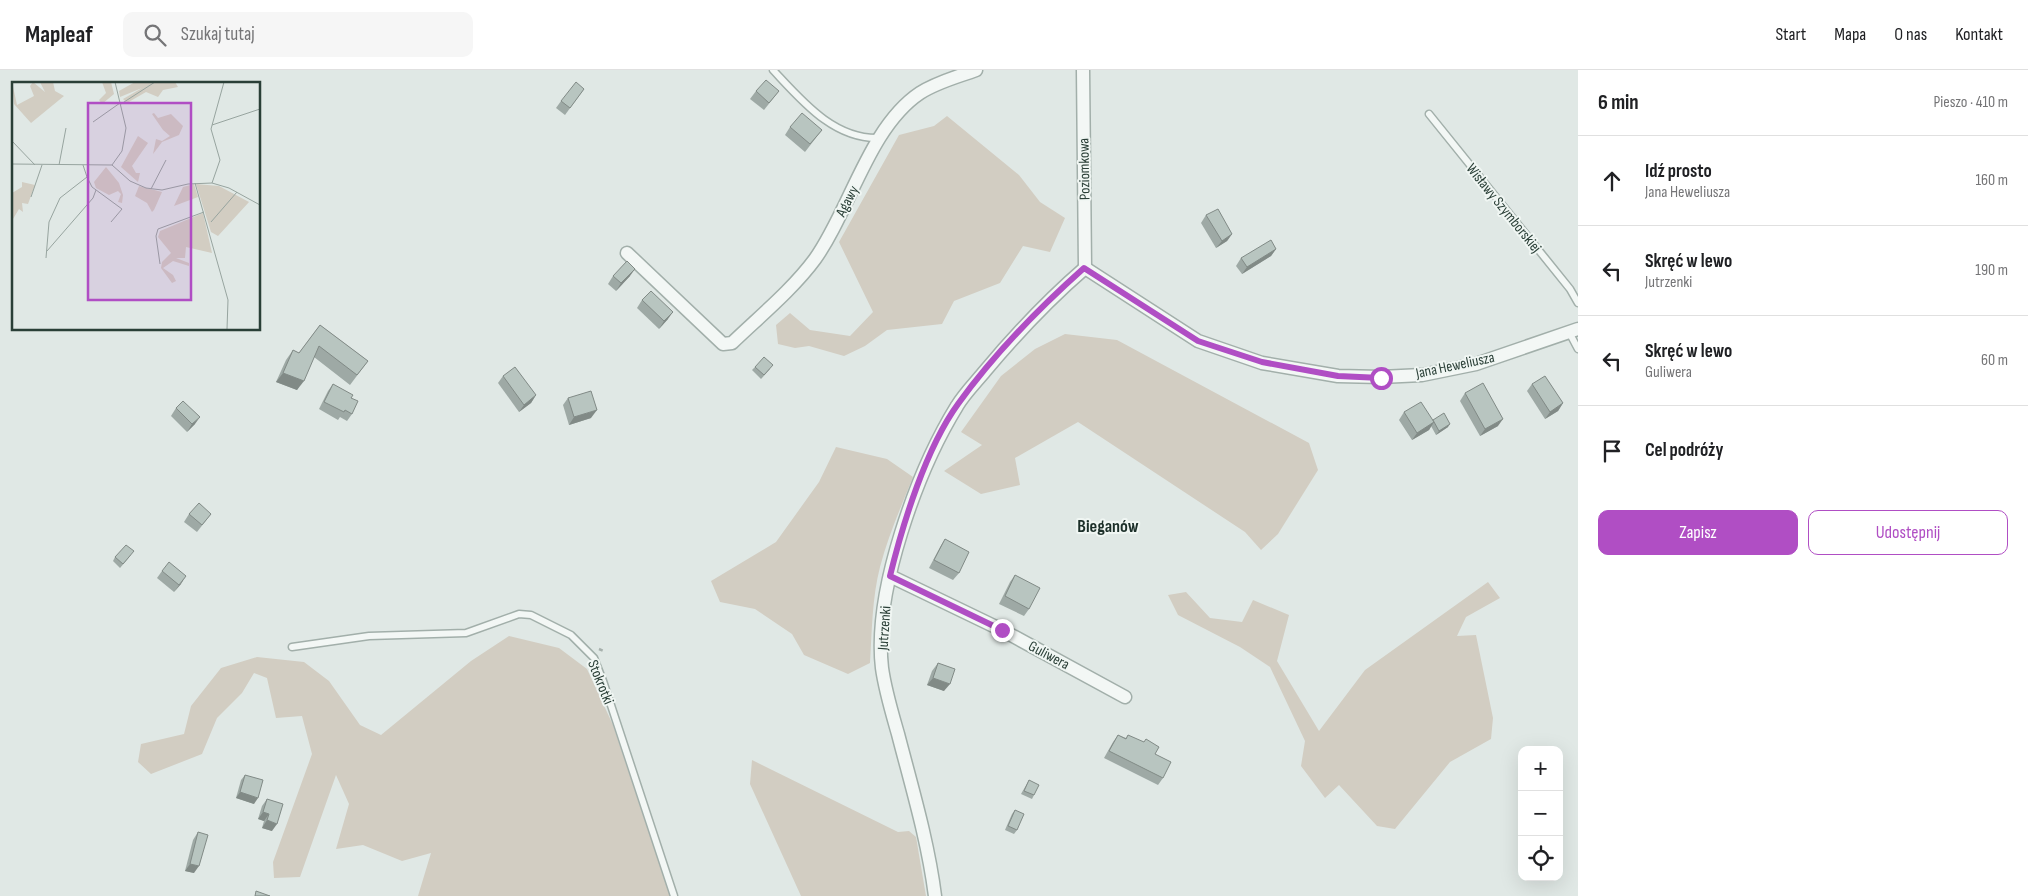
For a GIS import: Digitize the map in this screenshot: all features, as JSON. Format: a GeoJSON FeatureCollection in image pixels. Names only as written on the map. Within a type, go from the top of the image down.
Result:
{"type":"FeatureCollection","features":[{"type":"Feature","properties":{"kind":"street","name":"Agawy"},"geometry":{"type":"LineString","coordinates":[[627,253],[723,344],[732,343],[815,260],[880,138],[904,107],[920,93],[940,83],[976,70]]}},
{"type":"Feature","properties":{"kind":"street","name":"Poziomkowa"},"geometry":{"type":"LineString","coordinates":[[1083,70],[1084,268]]}},
{"type":"Feature","properties":{"kind":"street","name":"Jana Heweliusza"},"geometry":{"type":"LineString","coordinates":[[1084,268],[1198,341],[1262,362],[1338,376],[1381,378],[1422,375],[1476,364],[1573,331]]}},
{"type":"Feature","properties":{"kind":"street","name":"Jutrzenki"},"geometry":{"type":"LineString","coordinates":[[935,896],[922,828],[882,668],[882,639],[890,576],[900,535],[934,447],[957,405],[1015,335],[1084,268]]}},
{"type":"Feature","properties":{"kind":"street","name":"Guliwera"},"geometry":{"type":"LineString","coordinates":[[890,576],[1002,630],[1126,696]]}},
{"type":"Feature","properties":{"kind":"lane"},"geometry":{"type":"LineString","coordinates":[[773,70],[816,113],[836,129],[863,139],[880,138]]}},
{"type":"Feature","properties":{"kind":"lane","name":"Wisławy Szymborskiej"},"geometry":{"type":"LineString","coordinates":[[1429,114],[1570,289],[1578,303]]}},
{"type":"Feature","properties":{"kind":"lane"},"geometry":{"type":"LineString","coordinates":[[1573,331],[1578,349]]}},
{"type":"Feature","properties":{"kind":"lane","name":"Stokrotki"},"geometry":{"type":"LineString","coordinates":[[292,647],[369,636],[466,633],[519,614],[532,615],[543,619],[571,635],[594,658],[674,896]]}},
{"type":"Feature","properties":{"kind":"shaded area"},"geometry":{"type":"Polygon","coordinates":[[[947,116],[1019,175],[1040,202],[1065,218],[1050,252],[1023,246],[1000,283],[954,301],[942,324],[887,330],[865,346],[844,356],[809,346],[795,348],[778,344],[776,325],[790,313],[810,330],[850,336],[873,312],[839,242],[899,135],[934,126],[947,116]]]}},
{"type":"Feature","properties":{"kind":"shaded area"},"geometry":{"type":"Polygon","coordinates":[[[1065,334],[1117,340],[1309,443],[1318,470],[1278,534],[1261,550],[1245,532],[1078,422],[1015,458],[1020,485],[981,494],[944,471],[982,445],[961,432],[1001,376],[1035,349],[1065,334]]]}},
{"type":"Feature","properties":{"kind":"shaded area"},"geometry":{"type":"Polygon","coordinates":[[[836,447],[887,459],[913,477],[883,555],[877,579],[870,663],[848,674],[804,655],[792,634],[755,609],[720,602],[711,581],[776,542],[819,482],[836,447]]]}},
{"type":"Feature","properties":{"kind":"shaded area"},"geometry":{"type":"Polygon","coordinates":[[[1488,582],[1500,598],[1466,617],[1457,636],[1476,635],[1493,718],[1491,739],[1450,762],[1395,829],[1377,826],[1339,785],[1325,798],[1301,766],[1305,741],[1270,667],[1240,647],[1178,615],[1168,595],[1186,592],[1210,618],[1242,622],[1253,600],[1289,615],[1277,661],[1319,731],[1365,670],[1488,582]]]}},
{"type":"Feature","properties":{"kind":"shaded area"},"geometry":{"type":"Polygon","coordinates":[[[509,636],[559,648],[587,669],[613,725],[670,896],[418,896],[431,853],[402,861],[363,845],[336,849],[349,804],[336,775],[300,877],[274,878],[273,862],[312,754],[302,716],[276,718],[267,678],[254,673],[242,693],[217,718],[202,754],[151,774],[138,762],[141,744],[184,734],[191,706],[221,668],[257,657],[304,662],[329,681],[360,725],[381,735],[471,661],[509,636]]]}},
{"type":"Feature","properties":{"kind":"shaded area"},"geometry":{"type":"Polygon","coordinates":[[[752,760],[898,832],[909,831],[916,837],[926,896],[801,896],[750,784],[752,760]]]}},
{"type":"Feature","properties":{"kind":"building"},"geometry":{"type":"Polygon","coordinates":[[[766,80],[779,91],[769,103],[756,91],[766,80]]]}},
{"type":"Feature","properties":{"kind":"building"},"geometry":{"type":"Polygon","coordinates":[[[576,82],[584,89],[570,108],[561,101],[576,82]]]}},
{"type":"Feature","properties":{"kind":"building"},"geometry":{"type":"Polygon","coordinates":[[[802,113],[822,130],[810,144],[790,127],[802,113]]]}},
{"type":"Feature","properties":{"kind":"building"},"geometry":{"type":"Polygon","coordinates":[[[1218,209],[1232,234],[1222,241],[1206,215],[1218,209]]]}},
{"type":"Feature","properties":{"kind":"building"},"geometry":{"type":"Polygon","coordinates":[[[1271,240],[1276,249],[1247,267],[1241,258],[1271,240]]]}},
{"type":"Feature","properties":{"kind":"building"},"geometry":{"type":"Polygon","coordinates":[[[627,261],[635,269],[621,283],[613,276],[627,261]]]}},
{"type":"Feature","properties":{"kind":"building"},"geometry":{"type":"Polygon","coordinates":[[[651,291],[673,312],[664,321],[642,300],[651,291]]]}},
{"type":"Feature","properties":{"kind":"building"},"geometry":{"type":"Polygon","coordinates":[[[320,325],[368,361],[357,375],[319,346],[304,381],[283,373],[293,350],[299,353],[320,325]]]}},
{"type":"Feature","properties":{"kind":"building"},"geometry":{"type":"Polygon","coordinates":[[[764,357],[773,365],[764,375],[755,367],[764,357]]]}},
{"type":"Feature","properties":{"kind":"building"},"geometry":{"type":"Polygon","coordinates":[[[515,367],[536,395],[524,405],[503,376],[515,367]]]}},
{"type":"Feature","properties":{"kind":"building"},"geometry":{"type":"Polygon","coordinates":[[[1545,376],[1563,403],[1550,412],[1532,384],[1545,376]]]}},
{"type":"Feature","properties":{"kind":"building"},"geometry":{"type":"Polygon","coordinates":[[[1483,383],[1503,419],[1485,429],[1465,393],[1483,383]]]}},
{"type":"Feature","properties":{"kind":"building"},"geometry":{"type":"Polygon","coordinates":[[[333,384],[353,395],[351,398],[358,401],[352,414],[324,402],[333,384]]]}},
{"type":"Feature","properties":{"kind":"building"},"geometry":{"type":"Polygon","coordinates":[[[591,391],[597,410],[574,417],[568,398],[591,391]]]}},
{"type":"Feature","properties":{"kind":"building"},"geometry":{"type":"Polygon","coordinates":[[[183,401],[200,417],[192,424],[176,408],[183,401]]]}},
{"type":"Feature","properties":{"kind":"building"},"geometry":{"type":"Polygon","coordinates":[[[1421,402],[1434,422],[1417,433],[1404,412],[1421,402]]]}},
{"type":"Feature","properties":{"kind":"building"},"geometry":{"type":"Polygon","coordinates":[[[1444,413],[1450,424],[1439,431],[1433,420],[1444,413]]]}},
{"type":"Feature","properties":{"kind":"building"},"geometry":{"type":"Polygon","coordinates":[[[199,503],[211,514],[202,525],[189,514],[199,503]]]}},
{"type":"Feature","properties":{"kind":"building"},"geometry":{"type":"Polygon","coordinates":[[[945,539],[969,552],[959,573],[934,560],[945,539]]]}},
{"type":"Feature","properties":{"kind":"building"},"geometry":{"type":"Polygon","coordinates":[[[126,545],[134,551],[123,564],[115,557],[126,545]]]}},
{"type":"Feature","properties":{"kind":"building"},"geometry":{"type":"Polygon","coordinates":[[[169,562],[186,576],[179,585],[162,571],[169,562]]]}},
{"type":"Feature","properties":{"kind":"building"},"geometry":{"type":"Polygon","coordinates":[[[1015,575],[1040,588],[1029,609],[1005,596],[1015,575]]]}},
{"type":"Feature","properties":{"kind":"building"},"geometry":{"type":"Polygon","coordinates":[[[938,663],[955,669],[950,684],[933,678],[938,663]]]}},
{"type":"Feature","properties":{"kind":"building"},"geometry":{"type":"Polygon","coordinates":[[[1118,735],[1126,739],[1128,735],[1144,742],[1146,739],[1159,747],[1155,754],[1171,762],[1163,778],[1109,751],[1118,735]]]}},
{"type":"Feature","properties":{"kind":"building"},"geometry":{"type":"Polygon","coordinates":[[[245,775],[263,780],[258,798],[240,792],[245,775]]]}},
{"type":"Feature","properties":{"kind":"building"},"geometry":{"type":"Polygon","coordinates":[[[1029,780],[1039,785],[1034,795],[1024,791],[1029,780]]]}},
{"type":"Feature","properties":{"kind":"building"},"geometry":{"type":"Polygon","coordinates":[[[267,799],[283,804],[277,824],[267,820],[269,814],[263,812],[267,799]]]}},
{"type":"Feature","properties":{"kind":"building"},"geometry":{"type":"Polygon","coordinates":[[[1015,810],[1024,814],[1017,830],[1008,826],[1015,810]]]}},
{"type":"Feature","properties":{"kind":"building"},"geometry":{"type":"Polygon","coordinates":[[[198,832],[208,835],[199,866],[190,864],[198,832]]]}},
{"type":"Feature","properties":{"kind":"building"},"geometry":{"type":"Polygon","coordinates":[[[256,891],[270,896],[255,896],[256,891]]]}},
{"type":"Feature","properties":{"kind":"district","name":"Bieganów"},"geometry":{"type":"Point","coordinates":[1108,526]}},
{"type":"Feature","properties":{"kind":"route"},"geometry":{"type":"LineString","coordinates":[[1002,630],[890,576],[900,535],[934,447],[957,405],[1015,335],[1084,268],[1198,341],[1262,362],[1338,376],[1381,378]]}}]}
